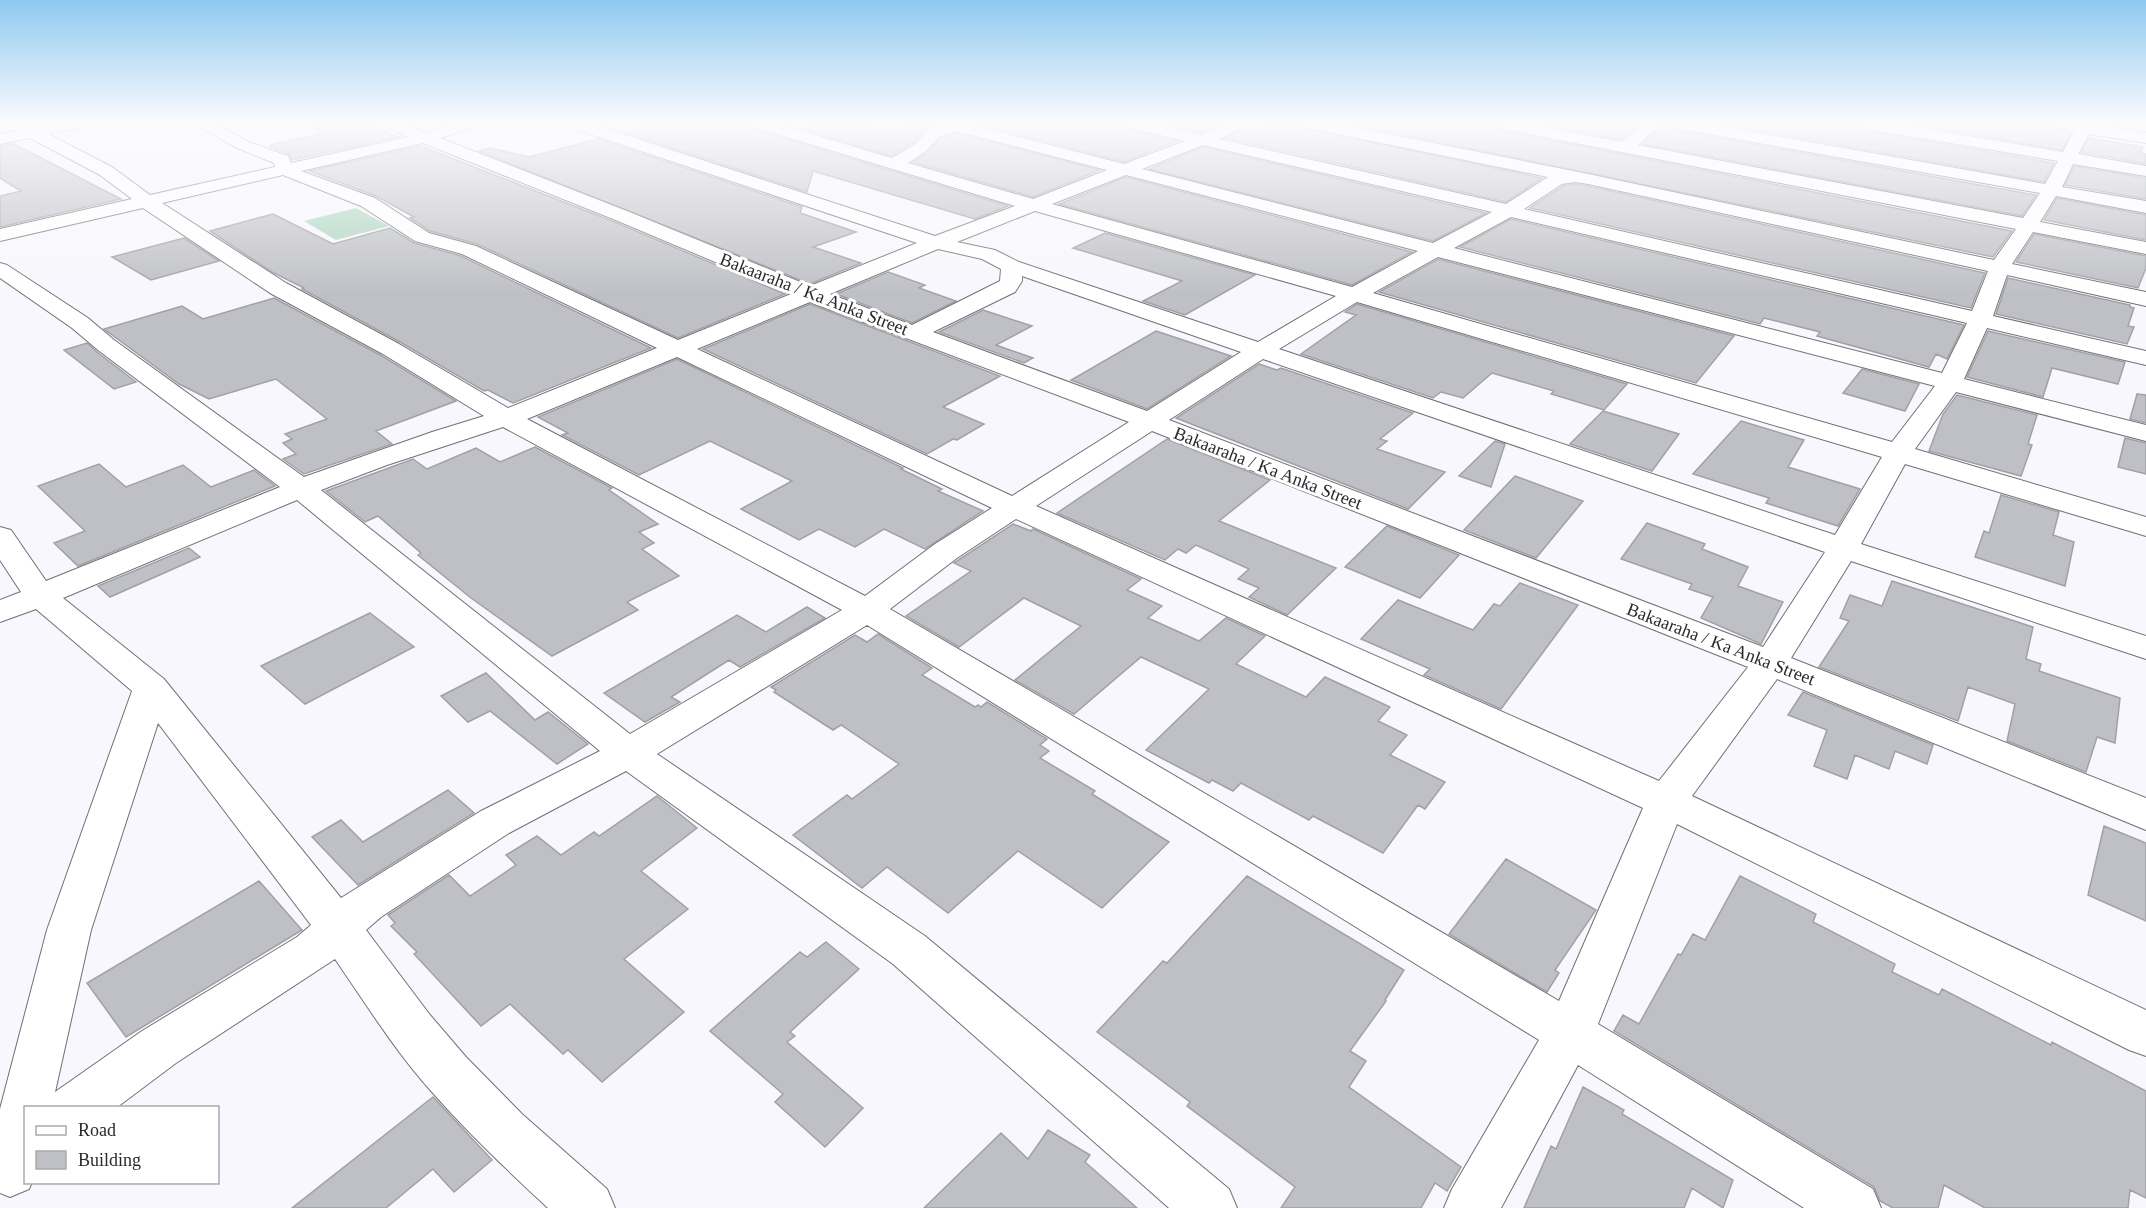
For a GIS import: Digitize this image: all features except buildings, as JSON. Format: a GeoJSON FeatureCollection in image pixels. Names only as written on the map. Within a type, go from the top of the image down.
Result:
{"type":"FeatureCollection","features":[{"type":"Feature","properties":{"kind":"street"},"geometry":{"type":"LineString","coordinates":[[118,180],[147,202],[278,288],[391,349],[506,418],[867,610],[1570,1033],[1854,1208]]}},
{"type":"Feature","properties":{"kind":"street"},"geometry":{"type":"LineString","coordinates":[[0,235],[240,180]]}},
{"type":"Feature","properties":{"kind":"street"},"geometry":{"type":"LineString","coordinates":[[307,180],[368,202],[422,237],[469,250],[1015,508],[1666,801],[2146,1034]]}},
{"type":"Feature","properties":{"kind":"street","name":"Bakaaraha / Ka Anka Street"},"geometry":{"type":"LineString","coordinates":[[530,180],[812,295],[1149,421],[1770,663],[2146,815]]}},
{"type":"Feature","properties":{"kind":"street"},"geometry":{"type":"LineString","coordinates":[[746,180],[936,243],[979,251],[1012,266],[1258,351],[2146,648]]}},
{"type":"Feature","properties":{"kind":"street"},"geometry":{"type":"LineString","coordinates":[[951,180],[1354,294],[2146,527]]}},
{"type":"Feature","properties":{"kind":"street"},"geometry":{"type":"LineString","coordinates":[[0,612],[300,488],[459,431],[506,418],[675,348],[1096,180]]}},
{"type":"Feature","properties":{"kind":"street"},"geometry":{"type":"LineString","coordinates":[[1164,180],[2146,433]]}},
{"type":"Feature","properties":{"kind":"street"},"geometry":{"type":"LineString","coordinates":[[1376,180],[2146,358]]}},
{"type":"Feature","properties":{"kind":"street"},"geometry":{"type":"LineString","coordinates":[[75,1106],[159,1047],[313,951],[365,904],[495,822],[628,753],[867,610],[946,551],[1258,351],[1354,294],[1508,211],[1555,180]]}},
{"type":"Feature","properties":{"kind":"street"},"geometry":{"type":"LineString","coordinates":[[1591,180],[2146,299]]}},
{"type":"Feature","properties":{"kind":"street"},"geometry":{"type":"LineString","coordinates":[[1797,180],[2146,248]]}},
{"type":"Feature","properties":{"kind":"street"},"geometry":{"type":"LineString","coordinates":[[1997,180],[2146,207]]}},
{"type":"Feature","properties":{"kind":"street"},"geometry":{"type":"LineString","coordinates":[[1471,1208],[1570,1033],[1666,801],[1770,663],[1843,548],[1897,454],[1950,383],[1980,319],[2000,267],[2056,180]]}},
{"type":"Feature","properties":{"kind":"street"},"geometry":{"type":"LineString","coordinates":[[913,333],[1007,287],[1011,281],[1012,266]]}},
{"type":"Feature","properties":{"kind":"street"},"geometry":{"type":"LineString","coordinates":[[0,269],[80,323],[300,488],[628,753],[909,950],[1210,1208]]}},
{"type":"Feature","properties":{"kind":"street"},"geometry":{"type":"LineString","coordinates":[[0,536],[40,596],[151,688],[339,928],[413,1031],[448,1074],[504,1132],[588,1208]]}},
{"type":"Feature","properties":{"kind":"street"},"geometry":{"type":"LineString","coordinates":[[26,1106],[69,930],[151,688]]}},
{"type":"Feature","properties":{"kind":"street"},"geometry":{"type":"LineString","coordinates":[[12,1169],[24,1117]]}},
{"type":"Feature","properties":{"kind":"green space"},"geometry":{"type":"Polygon","coordinates":[[[356,208],[389,226],[336,240],[304,221],[356,208]]]}}]}
